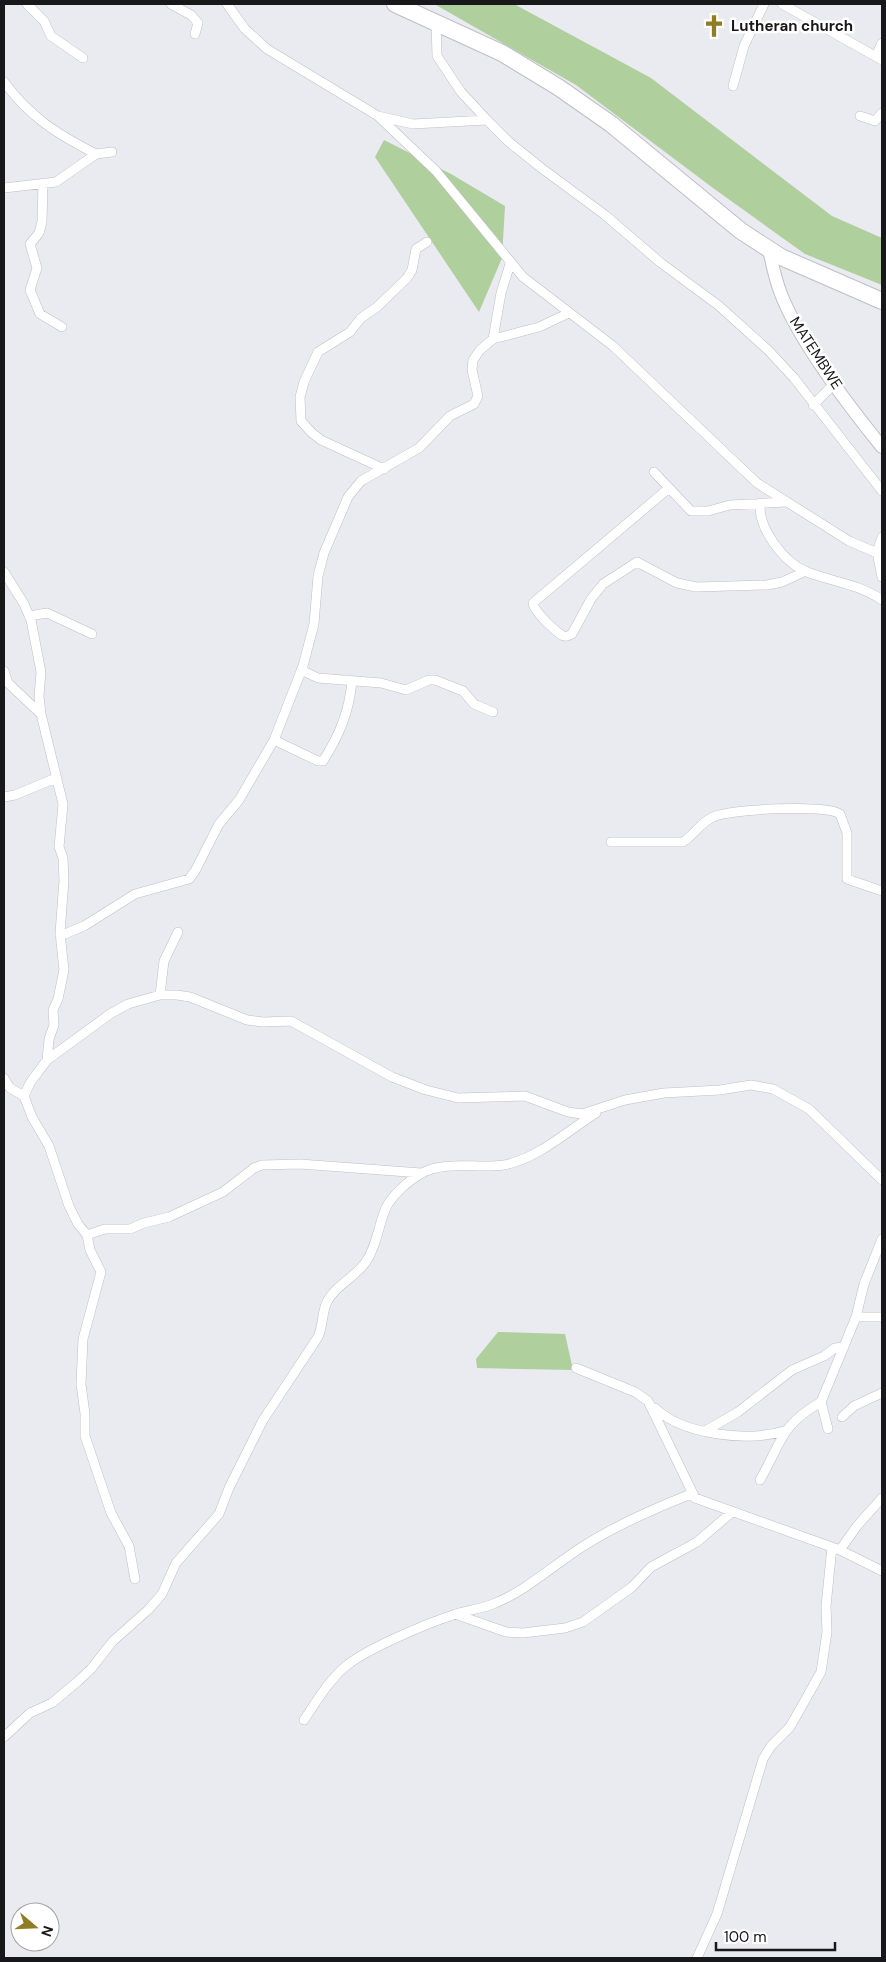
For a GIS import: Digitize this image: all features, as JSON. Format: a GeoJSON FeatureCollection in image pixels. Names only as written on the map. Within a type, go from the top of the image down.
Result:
{"type":"FeatureCollection","features":[{"type":"Feature","properties":{"kind":"highway"},"geometry":{"type":"LineString","coordinates":[[406,6],[502,53],[558,87],[611,124],[741,231],[769,249],[882,301]]}},
{"type":"Feature","properties":{"kind":"main road","name":"MATEMBWE"},"geometry":{"type":"LineString","coordinates":[[769,249],[775,279],[788,309],[835,384],[882,446]]}},
{"type":"Feature","properties":{"kind":"street"},"geometry":{"type":"LineString","coordinates":[[27,4],[44,21],[51,36],[83,58]]}},
{"type":"Feature","properties":{"kind":"street"},"geometry":{"type":"LineString","coordinates":[[171,4],[195,18],[198,23],[195,34]]}},
{"type":"Feature","properties":{"kind":"street"},"geometry":{"type":"LineString","coordinates":[[227,4],[246,29],[267,49],[378,116],[436,172],[510,264],[523,277],[613,346],[757,483],[849,541],[880,554]]}},
{"type":"Feature","properties":{"kind":"street"},"geometry":{"type":"LineString","coordinates":[[733,86],[744,46],[764,4]]}},
{"type":"Feature","properties":{"kind":"street"},"geometry":{"type":"LineString","coordinates":[[782,4],[879,58],[882,44]]}},
{"type":"Feature","properties":{"kind":"street"},"geometry":{"type":"LineString","coordinates":[[436,22],[437,56],[461,92],[487,120],[528,157],[718,305],[768,350],[794,378],[813,405],[882,491]]}},
{"type":"Feature","properties":{"kind":"street"},"geometry":{"type":"LineString","coordinates":[[4,82],[22,106],[35,118],[96,154]]}},
{"type":"Feature","properties":{"kind":"street"},"geometry":{"type":"LineString","coordinates":[[860,116],[875,121],[882,113]]}},
{"type":"Feature","properties":{"kind":"street"},"geometry":{"type":"LineString","coordinates":[[378,116],[413,124],[487,120]]}},
{"type":"Feature","properties":{"kind":"street"},"geometry":{"type":"LineString","coordinates":[[4,188],[56,182],[96,154],[112,152]]}},
{"type":"Feature","properties":{"kind":"street"},"geometry":{"type":"LineString","coordinates":[[43,184],[42,222],[39,233],[30,244],[37,268],[30,290],[40,314],[62,327]]}},
{"type":"Feature","properties":{"kind":"street"},"geometry":{"type":"LineString","coordinates":[[384,469],[321,440],[312,433],[301,420],[300,397],[304,382],[318,352],[350,332],[361,318],[377,307],[407,278],[412,270],[416,249],[427,242]]}},
{"type":"Feature","properties":{"kind":"street"},"geometry":{"type":"LineString","coordinates":[[493,338],[510,264]]}},
{"type":"Feature","properties":{"kind":"street"},"geometry":{"type":"LineString","coordinates":[[60,936],[84,926],[135,894],[189,879],[204,855],[219,824],[239,800],[274,740],[301,670],[314,624],[318,576],[335,525],[353,489],[361,481],[420,448],[450,416],[474,404],[478,396],[472,370],[473,360],[480,350],[493,338],[539,328],[569,313]]}},
{"type":"Feature","properties":{"kind":"street"},"geometry":{"type":"LineString","coordinates":[[813,405],[835,384]]}},
{"type":"Feature","properties":{"kind":"street"},"geometry":{"type":"LineString","coordinates":[[654,472],[686,508],[698,512],[730,505],[785,502]]}},
{"type":"Feature","properties":{"kind":"street"},"geometry":{"type":"LineString","coordinates":[[668,488],[533,603],[535,611],[559,634],[566,636],[572,634],[591,599],[604,584],[637,562],[677,583],[696,587],[767,585],[782,582],[806,572]]}},
{"type":"Feature","properties":{"kind":"street"},"geometry":{"type":"LineString","coordinates":[[760,503],[759,515],[763,527],[787,557],[806,572],[854,585],[882,600]]}},
{"type":"Feature","properties":{"kind":"street"},"geometry":{"type":"LineString","coordinates":[[882,537],[880,554],[882,577]]}},
{"type":"Feature","properties":{"kind":"street"},"geometry":{"type":"LineString","coordinates":[[4,572],[30,616],[38,647],[41,672],[39,696],[41,714],[63,804],[59,847],[63,858],[64,880],[60,936],[64,970],[58,999],[53,1010],[54,1025],[49,1039],[47,1060]]}},
{"type":"Feature","properties":{"kind":"street"},"geometry":{"type":"LineString","coordinates":[[30,616],[47,613],[92,634]]}},
{"type":"Feature","properties":{"kind":"street"},"geometry":{"type":"LineString","coordinates":[[301,670],[318,678],[381,683],[410,690],[429,680],[435,680],[463,691],[474,704],[493,712]]}},
{"type":"Feature","properties":{"kind":"street"},"geometry":{"type":"LineString","coordinates":[[4,671],[8,683],[41,714]]}},
{"type":"Feature","properties":{"kind":"street"},"geometry":{"type":"LineString","coordinates":[[274,740],[318,761],[323,760],[342,728],[347,715],[352,681]]}},
{"type":"Feature","properties":{"kind":"street"},"geometry":{"type":"LineString","coordinates":[[4,797],[15,795],[56,778]]}},
{"type":"Feature","properties":{"kind":"street"},"geometry":{"type":"LineString","coordinates":[[611,842],[683,842],[708,820],[720,815],[775,810],[828,810],[840,814],[847,833],[847,879],[882,891]]}},
{"type":"Feature","properties":{"kind":"street"},"geometry":{"type":"LineString","coordinates":[[160,995],[164,961],[178,932]]}},
{"type":"Feature","properties":{"kind":"street"},"geometry":{"type":"LineString","coordinates":[[24,1096],[30,1083],[47,1060],[110,1014],[128,1004],[160,995],[190,997],[247,1020],[263,1022],[291,1021],[392,1078],[426,1090],[467,1099],[526,1096],[575,1114],[582,1114],[611,1104],[664,1093],[720,1090],[751,1085],[773,1089],[810,1109],[882,1180]]}},
{"type":"Feature","properties":{"kind":"street"},"geometry":{"type":"LineString","coordinates":[[4,1078],[10,1088],[24,1096],[32,1117],[49,1146],[69,1206],[78,1224],[87,1235],[101,1276],[91,1304],[90,1320],[83,1344],[81,1384],[85,1414],[85,1436],[111,1513],[129,1546],[135,1578]]}},
{"type":"Feature","properties":{"kind":"street"},"geometry":{"type":"LineString","coordinates":[[4,1737],[30,1713],[52,1703],[77,1682],[91,1669],[113,1641],[148,1610],[162,1594],[176,1563],[219,1514],[229,1488],[263,1420],[318,1337],[322,1328],[325,1305],[330,1296],[354,1276],[366,1262],[385,1210],[391,1199],[422,1173],[436,1168],[505,1164],[518,1160],[548,1146],[576,1125],[611,1104]]}},
{"type":"Feature","properties":{"kind":"street"},"geometry":{"type":"LineString","coordinates":[[87,1235],[105,1229],[130,1230],[144,1223],[169,1217],[223,1192],[254,1168],[262,1165],[300,1164],[422,1173]]}},
{"type":"Feature","properties":{"kind":"street"},"geometry":{"type":"LineString","coordinates":[[760,1480],[784,1431],[804,1412],[821,1402],[856,1317],[864,1284],[882,1239]]}},
{"type":"Feature","properties":{"kind":"street"},"geometry":{"type":"LineString","coordinates":[[856,1317],[882,1317]]}},
{"type":"Feature","properties":{"kind":"street"},"geometry":{"type":"LineString","coordinates":[[705,1431],[738,1412],[792,1370],[824,1356],[835,1348],[844,1347]]}},
{"type":"Feature","properties":{"kind":"street"},"geometry":{"type":"LineString","coordinates":[[576,1368],[635,1392],[673,1422],[684,1427],[750,1436],[770,1436],[784,1431]]}},
{"type":"Feature","properties":{"kind":"street"},"geometry":{"type":"LineString","coordinates":[[842,1418],[854,1406],[882,1393]]}},
{"type":"Feature","properties":{"kind":"street"},"geometry":{"type":"LineString","coordinates":[[648,1401],[691,1494],[701,1501],[836,1549],[882,1571]]}},
{"type":"Feature","properties":{"kind":"street"},"geometry":{"type":"LineString","coordinates":[[821,1402],[828,1429]]}},
{"type":"Feature","properties":{"kind":"street"},"geometry":{"type":"LineString","coordinates":[[304,1720],[346,1666],[379,1647],[455,1614],[492,1605],[532,1583],[582,1547],[613,1529],[691,1494]]}},
{"type":"Feature","properties":{"kind":"street"},"geometry":{"type":"LineString","coordinates":[[697,1958],[717,1914],[763,1759],[771,1746],[790,1727],[821,1672],[827,1632],[826,1606],[836,1549],[882,1498]]}},
{"type":"Feature","properties":{"kind":"street"},"geometry":{"type":"LineString","coordinates":[[455,1614],[506,1632],[523,1633],[565,1628],[582,1622],[632,1587],[645,1571],[697,1542],[732,1512]]}},
{"type":"Feature","properties":{"kind":"green space"},"geometry":{"type":"Polygon","coordinates":[[[437,4],[514,4],[651,78],[832,216],[882,238],[882,285],[805,254],[713,188],[576,85],[437,4]]]}},
{"type":"Feature","properties":{"kind":"green space"},"geometry":{"type":"Polygon","coordinates":[[[384,140],[451,174],[505,206],[502,258],[479,312],[375,157],[384,140]]]}},
{"type":"Feature","properties":{"kind":"green space"},"geometry":{"type":"Polygon","coordinates":[[[498,1332],[565,1334],[573,1370],[477,1368],[476,1359],[498,1332]]]}},
{"type":"Feature","properties":{"kind":"place","name":"Lutheran church"},"geometry":{"type":"Point","coordinates":[714,26]}}]}
